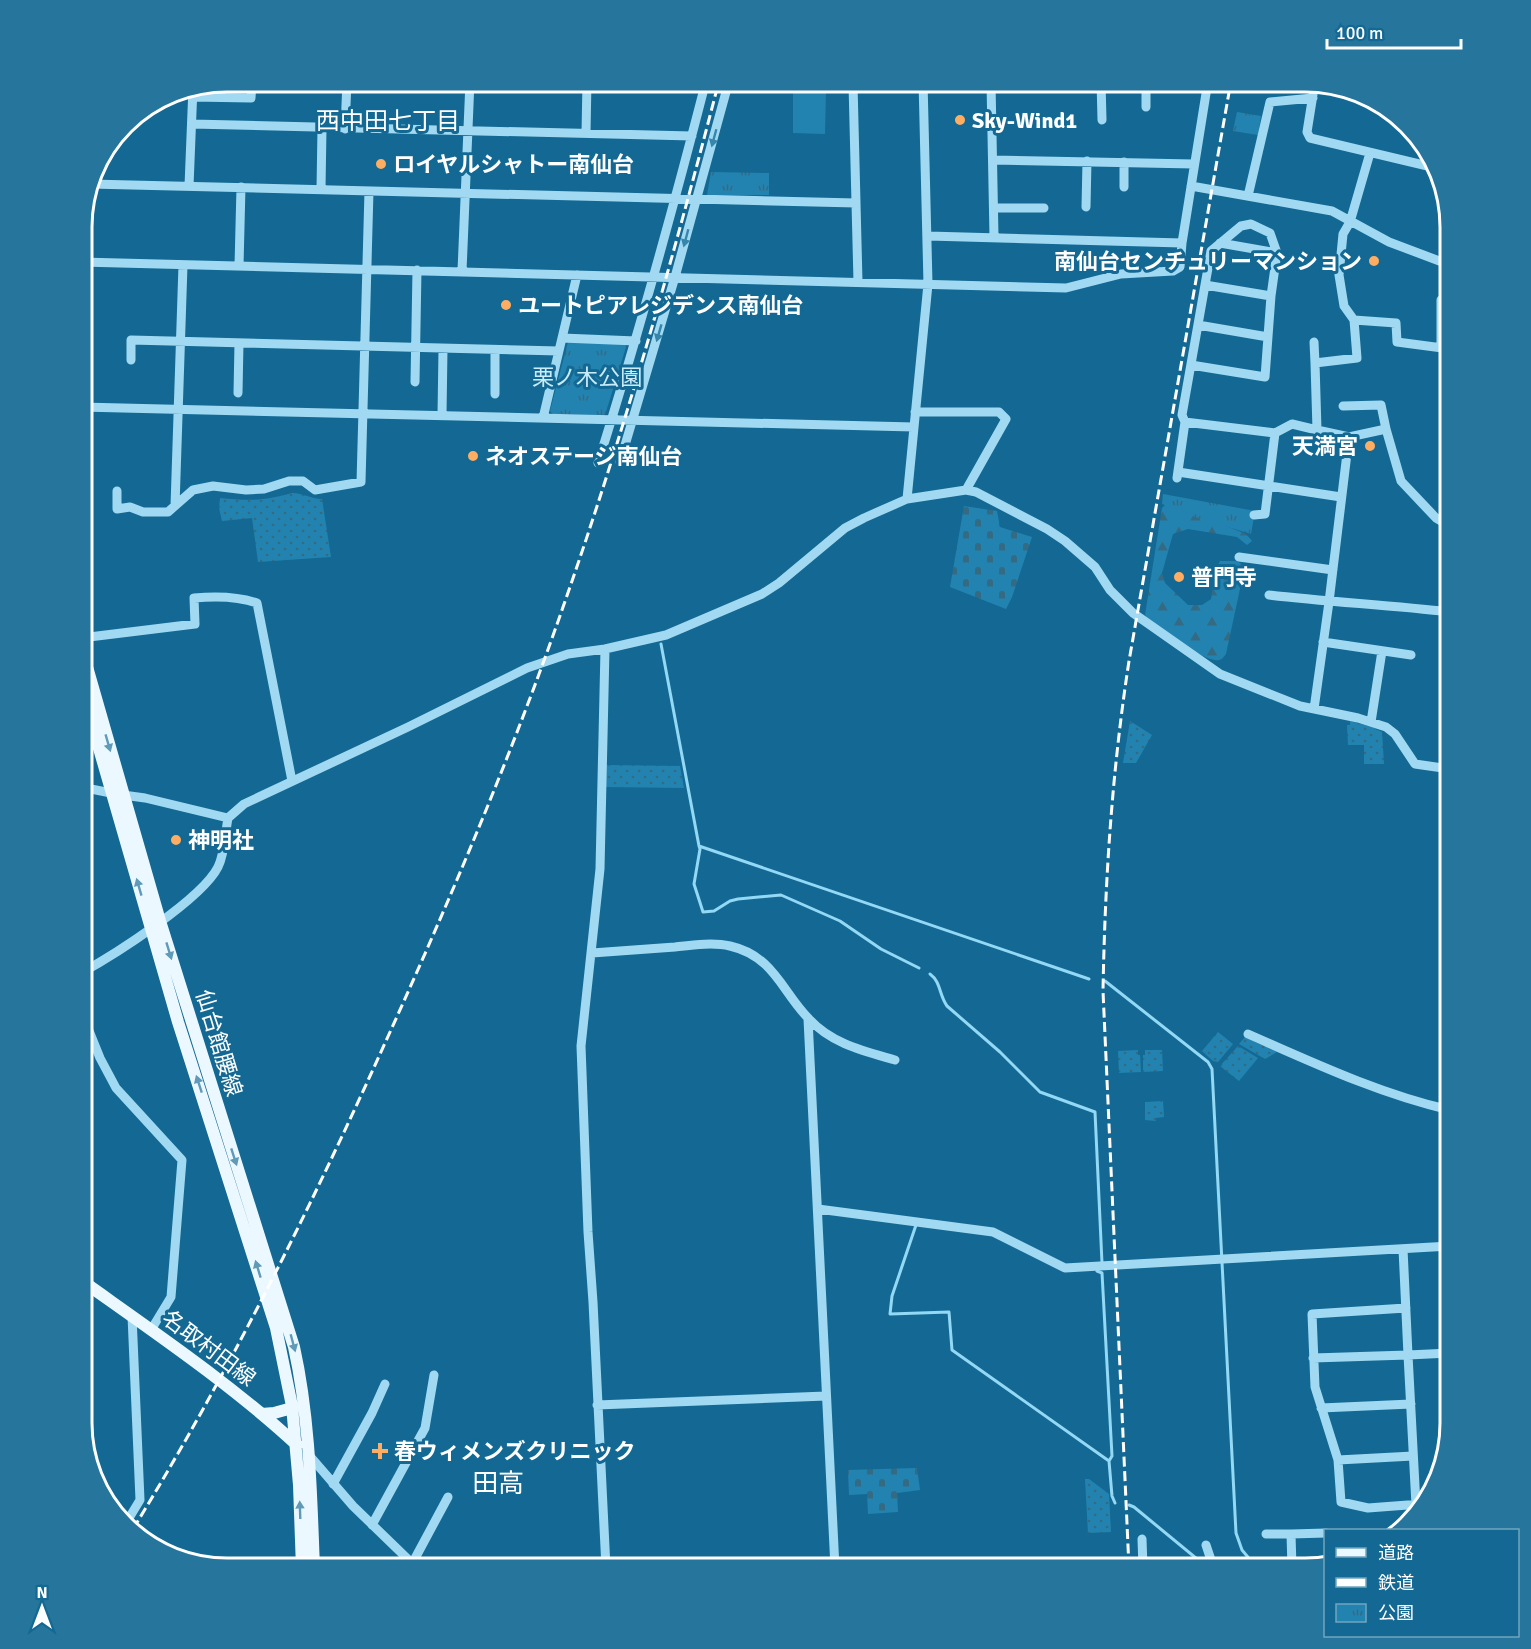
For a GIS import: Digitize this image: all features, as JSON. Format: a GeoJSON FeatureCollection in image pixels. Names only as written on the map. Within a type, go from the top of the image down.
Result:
{"type":"FeatureCollection","features":[{"type":"Feature","properties":{"kind":"main road","name":"仙台館腰線"},"geometry":{"type":"LineString","coordinates":[[92,691],[117,794]]}},
{"type":"Feature","properties":{"kind":"main road","name":"仙台館腰線"},"geometry":{"type":"LineString","coordinates":[[92,719],[117,794],[155,925],[294,1347],[304,1400],[314,1558]]}},
{"type":"Feature","properties":{"kind":"main road","name":"仙台館腰線"},"geometry":{"type":"LineString","coordinates":[[155,925],[178,1022],[276,1328],[292,1408],[296,1444],[302,1558]]}},
{"type":"Feature","properties":{"kind":"main road","name":"名取村田線"},"geometry":{"type":"LineString","coordinates":[[92,1288],[262,1414],[308,1454]]}},
{"type":"Feature","properties":{"kind":"main road"},"geometry":{"type":"LineString","coordinates":[[262,1414],[292,1408]]}},
{"type":"Feature","properties":{"kind":"street"},"geometry":{"type":"LineString","coordinates":[[207,93],[251,98],[251,92]]}},
{"type":"Feature","properties":{"kind":"street"},"geometry":{"type":"LineString","coordinates":[[345,129],[347,92]]}},
{"type":"Feature","properties":{"kind":"street"},"geometry":{"type":"LineString","coordinates":[[462,271],[470,92]]}},
{"type":"Feature","properties":{"kind":"street"},"geometry":{"type":"LineString","coordinates":[[586,133],[587,92]]}},
{"type":"Feature","properties":{"kind":"street"},"geometry":{"type":"LineString","coordinates":[[598,463],[636,341],[703,92]]}},
{"type":"Feature","properties":{"kind":"street"},"geometry":{"type":"LineString","coordinates":[[620,462],[675,277],[726,92]]}},
{"type":"Feature","properties":{"kind":"street"},"geometry":{"type":"LineString","coordinates":[[853,92],[858,282]]}},
{"type":"Feature","properties":{"kind":"street"},"geometry":{"type":"LineString","coordinates":[[907,499],[928,284],[923,92]]}},
{"type":"Feature","properties":{"kind":"street"},"geometry":{"type":"LineString","coordinates":[[991,92],[994,237]]}},
{"type":"Feature","properties":{"kind":"street"},"geometry":{"type":"LineString","coordinates":[[1101,92],[1102,120]]}},
{"type":"Feature","properties":{"kind":"street"},"geometry":{"type":"LineString","coordinates":[[1146,92],[1146,107]]}},
{"type":"Feature","properties":{"kind":"street"},"geometry":{"type":"LineString","coordinates":[[92,262],[1066,288],[1122,274],[1173,271],[1180,267],[1206,92]]}},
{"type":"Feature","properties":{"kind":"street"},"geometry":{"type":"LineString","coordinates":[[1314,92],[1307,132],[1310,138],[1425,166]]}},
{"type":"Feature","properties":{"kind":"street"},"geometry":{"type":"LineString","coordinates":[[189,186],[193,96]]}},
{"type":"Feature","properties":{"kind":"street"},"geometry":{"type":"LineString","coordinates":[[1248,196],[1270,102],[1313,98]]}},
{"type":"Feature","properties":{"kind":"street"},"geometry":{"type":"LineString","coordinates":[[192,124],[692,136]]}},
{"type":"Feature","properties":{"kind":"street"},"geometry":{"type":"LineString","coordinates":[[321,189],[322,128]]}},
{"type":"Feature","properties":{"kind":"street"},"geometry":{"type":"LineString","coordinates":[[1315,363],[1358,358],[1354,320],[1344,306],[1339,281],[1343,234],[1350,222],[1370,153]]}},
{"type":"Feature","properties":{"kind":"street"},"geometry":{"type":"LineString","coordinates":[[993,160],[1087,160],[1194,164]]}},
{"type":"Feature","properties":{"kind":"street"},"geometry":{"type":"LineString","coordinates":[[1086,207],[1087,160]]}},
{"type":"Feature","properties":{"kind":"street"},"geometry":{"type":"LineString","coordinates":[[1124,162],[1124,187]]}},
{"type":"Feature","properties":{"kind":"street"},"geometry":{"type":"LineString","coordinates":[[99,184],[856,203]]}},
{"type":"Feature","properties":{"kind":"street"},"geometry":{"type":"LineString","coordinates":[[1191,186],[1332,211],[1389,242],[1440,261]]}},
{"type":"Feature","properties":{"kind":"street"},"geometry":{"type":"LineString","coordinates":[[239,266],[241,187]]}},
{"type":"Feature","properties":{"kind":"street"},"geometry":{"type":"LineString","coordinates":[[117,491],[117,509],[129,507],[143,512],[168,512],[194,490],[213,486],[246,490],[264,489],[289,481],[303,481],[315,490],[361,482],[369,191]]}},
{"type":"Feature","properties":{"kind":"street"},"geometry":{"type":"LineString","coordinates":[[994,208],[1044,208]]}},
{"type":"Feature","properties":{"kind":"street"},"geometry":{"type":"LineString","coordinates":[[1191,365],[1264,377],[1277,253],[1270,233],[1251,224],[1241,225],[1211,251],[1182,414],[1185,422],[1178,475],[1263,484],[1269,487],[1341,497]]}},
{"type":"Feature","properties":{"kind":"street"},"geometry":{"type":"LineString","coordinates":[[928,236],[1182,243]]}},
{"type":"Feature","properties":{"kind":"street"},"geometry":{"type":"LineString","coordinates":[[1220,243],[1277,253]]}},
{"type":"Feature","properties":{"kind":"street"},"geometry":{"type":"LineString","coordinates":[[175,506],[183,265]]}},
{"type":"Feature","properties":{"kind":"street"},"geometry":{"type":"LineString","coordinates":[[415,382],[417,270]]}},
{"type":"Feature","properties":{"kind":"street"},"geometry":{"type":"LineString","coordinates":[[543,418],[577,275]]}},
{"type":"Feature","properties":{"kind":"street"},"geometry":{"type":"LineString","coordinates":[[1205,285],[1271,296]]}},
{"type":"Feature","properties":{"kind":"street"},"geometry":{"type":"LineString","coordinates":[[1354,320],[1396,323],[1396,342],[1440,347]]}},
{"type":"Feature","properties":{"kind":"street"},"geometry":{"type":"LineString","coordinates":[[1198,325],[1268,337]]}},
{"type":"Feature","properties":{"kind":"street"},"geometry":{"type":"LineString","coordinates":[[562,338],[636,341]]}},
{"type":"Feature","properties":{"kind":"street"},"geometry":{"type":"LineString","coordinates":[[130,360],[131,340],[559,351]]}},
{"type":"Feature","properties":{"kind":"street"},"geometry":{"type":"LineString","coordinates":[[1314,342],[1317,430]]}},
{"type":"Feature","properties":{"kind":"street"},"geometry":{"type":"LineString","coordinates":[[238,393],[240,344]]}},
{"type":"Feature","properties":{"kind":"street"},"geometry":{"type":"LineString","coordinates":[[442,415],[443,349]]}},
{"type":"Feature","properties":{"kind":"street"},"geometry":{"type":"LineString","coordinates":[[495,350],[495,394]]}},
{"type":"Feature","properties":{"kind":"street"},"geometry":{"type":"LineString","coordinates":[[1343,406],[1381,405],[1401,481],[1440,520]]}},
{"type":"Feature","properties":{"kind":"street"},"geometry":{"type":"LineString","coordinates":[[92,407],[914,427]]}},
{"type":"Feature","properties":{"kind":"street"},"geometry":{"type":"LineString","coordinates":[[915,412],[999,412],[1006,419],[966,490]]}},
{"type":"Feature","properties":{"kind":"street"},"geometry":{"type":"LineString","coordinates":[[1185,422],[1275,433],[1292,424],[1349,437],[1386,429]]}},
{"type":"Feature","properties":{"kind":"street"},"geometry":{"type":"LineString","coordinates":[[1254,514],[1265,514],[1275,433]]}},
{"type":"Feature","properties":{"kind":"street"},"geometry":{"type":"LineString","coordinates":[[1314,710],[1349,437]]}},
{"type":"Feature","properties":{"kind":"street"},"geometry":{"type":"LineString","coordinates":[[92,966],[155,925],[200,891],[214,875],[222,857],[228,818],[244,804],[527,668],[568,654],[605,649],[666,635],[762,594],[779,583],[846,528],[907,499],[966,490],[976,492],[1047,529],[1065,541],[1095,567],[1110,590],[1133,614],[1220,674],[1314,710],[1386,727],[1395,734],[1415,764],[1440,768]]}},
{"type":"Feature","properties":{"kind":"street"},"geometry":{"type":"LineString","coordinates":[[1239,557],[1333,570]]}},
{"type":"Feature","properties":{"kind":"street"},"geometry":{"type":"LineString","coordinates":[[1269,595],[1440,611]]}},
{"type":"Feature","properties":{"kind":"street"},"geometry":{"type":"LineString","coordinates":[[92,637],[195,624],[194,598],[212,596],[244,599],[257,603],[292,781]]}},
{"type":"Feature","properties":{"kind":"street"},"geometry":{"type":"LineString","coordinates":[[1323,642],[1411,655]]}},
{"type":"Feature","properties":{"kind":"street"},"geometry":{"type":"LineString","coordinates":[[605,649],[600,869],[581,1046],[587,1220],[605,1558]]}},
{"type":"Feature","properties":{"kind":"street"},"geometry":{"type":"LineString","coordinates":[[1371,722],[1382,651]]}},
{"type":"Feature","properties":{"kind":"street"},"geometry":{"type":"LineString","coordinates":[[92,789],[145,798],[228,818]]}},
{"type":"Feature","properties":{"kind":"street"},"geometry":{"type":"LineString","coordinates":[[592,953],[700,945],[729,946],[749,953],[765,963],[779,978],[808,1019],[838,1041],[853,1048],[895,1060]]}},
{"type":"Feature","properties":{"kind":"street"},"geometry":{"type":"LineString","coordinates":[[808,1019],[834,1558]]}},
{"type":"Feature","properties":{"kind":"street"},"geometry":{"type":"LineString","coordinates":[[1248,1034],[1346,1077],[1440,1108]]}},
{"type":"Feature","properties":{"kind":"street"},"geometry":{"type":"LineString","coordinates":[[92,1038],[116,1088],[182,1160],[171,1297],[151,1330]]}},
{"type":"Feature","properties":{"kind":"street"},"geometry":{"type":"LineString","coordinates":[[818,1209],[993,1232],[1065,1268],[1440,1247]]}},
{"type":"Feature","properties":{"kind":"street"},"geometry":{"type":"LineString","coordinates":[[1403,1249],[1413,1456],[1417,1497]]}},
{"type":"Feature","properties":{"kind":"street"},"geometry":{"type":"LineString","coordinates":[[1406,1308],[1312,1314],[1313,1358],[1315,1387],[1338,1460],[1341,1502],[1368,1508],[1412,1504]]}},
{"type":"Feature","properties":{"kind":"street"},"geometry":{"type":"LineString","coordinates":[[130,1517],[140,1500],[132,1316]]}},
{"type":"Feature","properties":{"kind":"street"},"geometry":{"type":"LineString","coordinates":[[1313,1358],[1440,1353]]}},
{"type":"Feature","properties":{"kind":"street"},"geometry":{"type":"LineString","coordinates":[[372,1525],[425,1428],[434,1375]]}},
{"type":"Feature","properties":{"kind":"street"},"geometry":{"type":"LineString","coordinates":[[333,1484],[372,1413],[384,1384]]}},
{"type":"Feature","properties":{"kind":"street"},"geometry":{"type":"LineString","coordinates":[[597,1405],[826,1395]]}},
{"type":"Feature","properties":{"kind":"street"},"geometry":{"type":"LineString","coordinates":[[1321,1408],[1411,1404]]}},
{"type":"Feature","properties":{"kind":"street"},"geometry":{"type":"LineString","coordinates":[[308,1454],[333,1484],[407,1558]]}},
{"type":"Feature","properties":{"kind":"street"},"geometry":{"type":"LineString","coordinates":[[1338,1460],[1413,1456]]}},
{"type":"Feature","properties":{"kind":"street"},"geometry":{"type":"LineString","coordinates":[[419,1558],[448,1497]]}},
{"type":"Feature","properties":{"kind":"street"},"geometry":{"type":"LineString","coordinates":[[1266,1534],[1324,1533]]}},
{"type":"Feature","properties":{"kind":"street"},"geometry":{"type":"LineString","coordinates":[[1291,1534],[1292,1558]]}},
{"type":"Feature","properties":{"kind":"street"},"geometry":{"type":"LineString","coordinates":[[1142,1539],[1143,1558]]}},
{"type":"Feature","properties":{"kind":"street"},"geometry":{"type":"LineString","coordinates":[[1206,1545],[1210,1558]]}},
{"type":"Feature","properties":{"kind":"green space"},"geometry":{"type":"Polygon","coordinates":[[[793,92],[826,92],[825,134],[793,133],[793,92]]]}},
{"type":"Feature","properties":{"kind":"green space"},"geometry":{"type":"Polygon","coordinates":[[[1237,112],[1261,116],[1258,135],[1233,131],[1237,112]]]}},
{"type":"Feature","properties":{"kind":"green space"},"geometry":{"type":"Polygon","coordinates":[[[711,172],[769,173],[769,195],[707,195],[711,172]]]}},
{"type":"Feature","properties":{"kind":"green space","name":"栗ノ木公園"},"geometry":{"type":"Polygon","coordinates":[[[568,342],[625,344],[605,415],[553,414],[550,411],[568,342]]]}},
{"type":"Feature","properties":{"kind":"green space"},"geometry":{"type":"Polygon","coordinates":[[[292,493],[322,499],[331,557],[258,562],[252,518],[222,521],[219,508],[220,498],[256,500],[292,493]]]}},
{"type":"Feature","properties":{"kind":"green space"},"geometry":{"type":"Polygon","coordinates":[[[1163,494],[1255,511],[1251,534],[1162,504],[1163,494]]]}},
{"type":"Feature","properties":{"kind":"green space"},"geometry":{"type":"Polygon","coordinates":[[[1167,503],[1246,534],[1252,541],[1247,545],[1237,537],[1188,529],[1173,534],[1162,573],[1165,583],[1188,605],[1202,605],[1211,599],[1216,569],[1220,561],[1236,561],[1242,564],[1244,570],[1226,654],[1220,660],[1208,658],[1191,649],[1149,621],[1145,615],[1162,508],[1167,503]]]}},
{"type":"Feature","properties":{"kind":"green space"},"geometry":{"type":"Polygon","coordinates":[[[964,506],[997,511],[1000,527],[1032,537],[1006,609],[950,587],[964,506]]]}},
{"type":"Feature","properties":{"kind":"green space"},"geometry":{"type":"Polygon","coordinates":[[[1130,721],[1152,735],[1136,763],[1123,763],[1130,721]]]}},
{"type":"Feature","properties":{"kind":"green space"},"geometry":{"type":"Polygon","coordinates":[[[1350,721],[1382,732],[1384,764],[1364,764],[1364,745],[1348,745],[1347,725],[1350,725],[1350,721]]]}},
{"type":"Feature","properties":{"kind":"green space"},"geometry":{"type":"Polygon","coordinates":[[[606,765],[680,766],[684,788],[606,787],[606,765]]]}},
{"type":"Feature","properties":{"kind":"green space"},"geometry":{"type":"Polygon","coordinates":[[[1218,1032],[1233,1044],[1218,1062],[1213,1061],[1202,1051],[1218,1032]]]}},
{"type":"Feature","properties":{"kind":"green space"},"geometry":{"type":"Polygon","coordinates":[[[1245,1037],[1277,1052],[1265,1059],[1239,1044],[1245,1037]]]}},
{"type":"Feature","properties":{"kind":"green space"},"geometry":{"type":"Polygon","coordinates":[[[1238,1046],[1258,1058],[1239,1081],[1220,1066],[1238,1046]]]}},
{"type":"Feature","properties":{"kind":"green space"},"geometry":{"type":"Polygon","coordinates":[[[1138,1050],[1141,1072],[1119,1073],[1118,1051],[1138,1050]]]}},
{"type":"Feature","properties":{"kind":"green space"},"geometry":{"type":"Polygon","coordinates":[[[1145,1050],[1162,1050],[1163,1071],[1143,1072],[1145,1050]]]}},
{"type":"Feature","properties":{"kind":"green space"},"geometry":{"type":"Polygon","coordinates":[[[1163,1101],[1164,1117],[1156,1118],[1156,1121],[1145,1120],[1145,1102],[1163,1101]]]}},
{"type":"Feature","properties":{"kind":"green space"},"geometry":{"type":"Polygon","coordinates":[[[917,1468],[920,1490],[897,1493],[898,1512],[868,1514],[867,1494],[849,1495],[848,1470],[917,1468]]]}},
{"type":"Feature","properties":{"kind":"green space"},"geometry":{"type":"Polygon","coordinates":[[[1085,1479],[1089,1479],[1109,1494],[1111,1532],[1088,1533],[1085,1479]]]}},
{"type":"Feature","properties":{"kind":"waterway"},"geometry":{"type":"LineString","coordinates":[[661,644],[699,846],[1089,979]]}},
{"type":"Feature","properties":{"kind":"waterway"},"geometry":{"type":"LineString","coordinates":[[699,846],[694,884],[703,912],[714,911],[738,899],[781,895],[840,921],[881,949],[919,968]]}},
{"type":"Feature","properties":{"kind":"waterway"},"geometry":{"type":"LineString","coordinates":[[930,974],[934,977],[947,1006],[1000,1052],[1040,1092],[1095,1112],[1102,1263],[1100,1264]]}},
{"type":"Feature","properties":{"kind":"waterway"},"geometry":{"type":"LineString","coordinates":[[1105,981],[1208,1062],[1212,1069],[1236,1533],[1242,1550],[1249,1558]]}},
{"type":"Feature","properties":{"kind":"waterway"},"geometry":{"type":"LineString","coordinates":[[916,1225],[892,1296],[890,1314],[949,1312],[952,1350],[1109,1461],[1112,1496],[1115,1503]]}},
{"type":"Feature","properties":{"kind":"waterway"},"geometry":{"type":"LineString","coordinates":[[1097,1271],[1102,1273],[1112,1456],[1109,1461]]}},
{"type":"Feature","properties":{"kind":"waterway"},"geometry":{"type":"LineString","coordinates":[[1129,1505],[1196,1558]]}},
{"type":"Feature","properties":{"kind":"railway"},"geometry":{"type":"LineString","coordinates":[[137,1523],[198,1419],[316,1192],[422,961],[496,787],[541,669],[606,479],[665,281],[716,92]]}},
{"type":"Feature","properties":{"kind":"railway"},"geometry":{"type":"LineString","coordinates":[[1129,1558],[1103,991],[1110,826],[1129,661],[1229,92]]}},
{"type":"Feature","properties":{"kind":"place","name":"Sky-Wind1"},"geometry":{"type":"Point","coordinates":[960,120]}},
{"type":"Feature","properties":{"kind":"place","name":"ロイヤルシャトー南仙台"},"geometry":{"type":"Point","coordinates":[381,164]}},
{"type":"Feature","properties":{"kind":"place","name":"南仙台センチュリーマンション"},"geometry":{"type":"Point","coordinates":[1374,261]}},
{"type":"Feature","properties":{"kind":"place","name":"ユートピアレジデンス南仙台"},"geometry":{"type":"Point","coordinates":[506,305]}},
{"type":"Feature","properties":{"kind":"place","name":"天満宮"},"geometry":{"type":"Point","coordinates":[1370,446]}},
{"type":"Feature","properties":{"kind":"place","name":"ネオステージ南仙台"},"geometry":{"type":"Point","coordinates":[473,456]}},
{"type":"Feature","properties":{"kind":"place","name":"普門寺"},"geometry":{"type":"Point","coordinates":[1179,577]}},
{"type":"Feature","properties":{"kind":"place","name":"神明社"},"geometry":{"type":"Point","coordinates":[176,840]}},
{"type":"Feature","properties":{"kind":"place","name":"春ウィメンズクリニック"},"geometry":{"type":"Point","coordinates":[380,1451]}},
{"type":"Feature","properties":{"kind":"district","name":"西中田七丁目"},"geometry":{"type":"Point","coordinates":[388,121]}},
{"type":"Feature","properties":{"kind":"district","name":"田高"},"geometry":{"type":"Point","coordinates":[498,1484]}}]}
